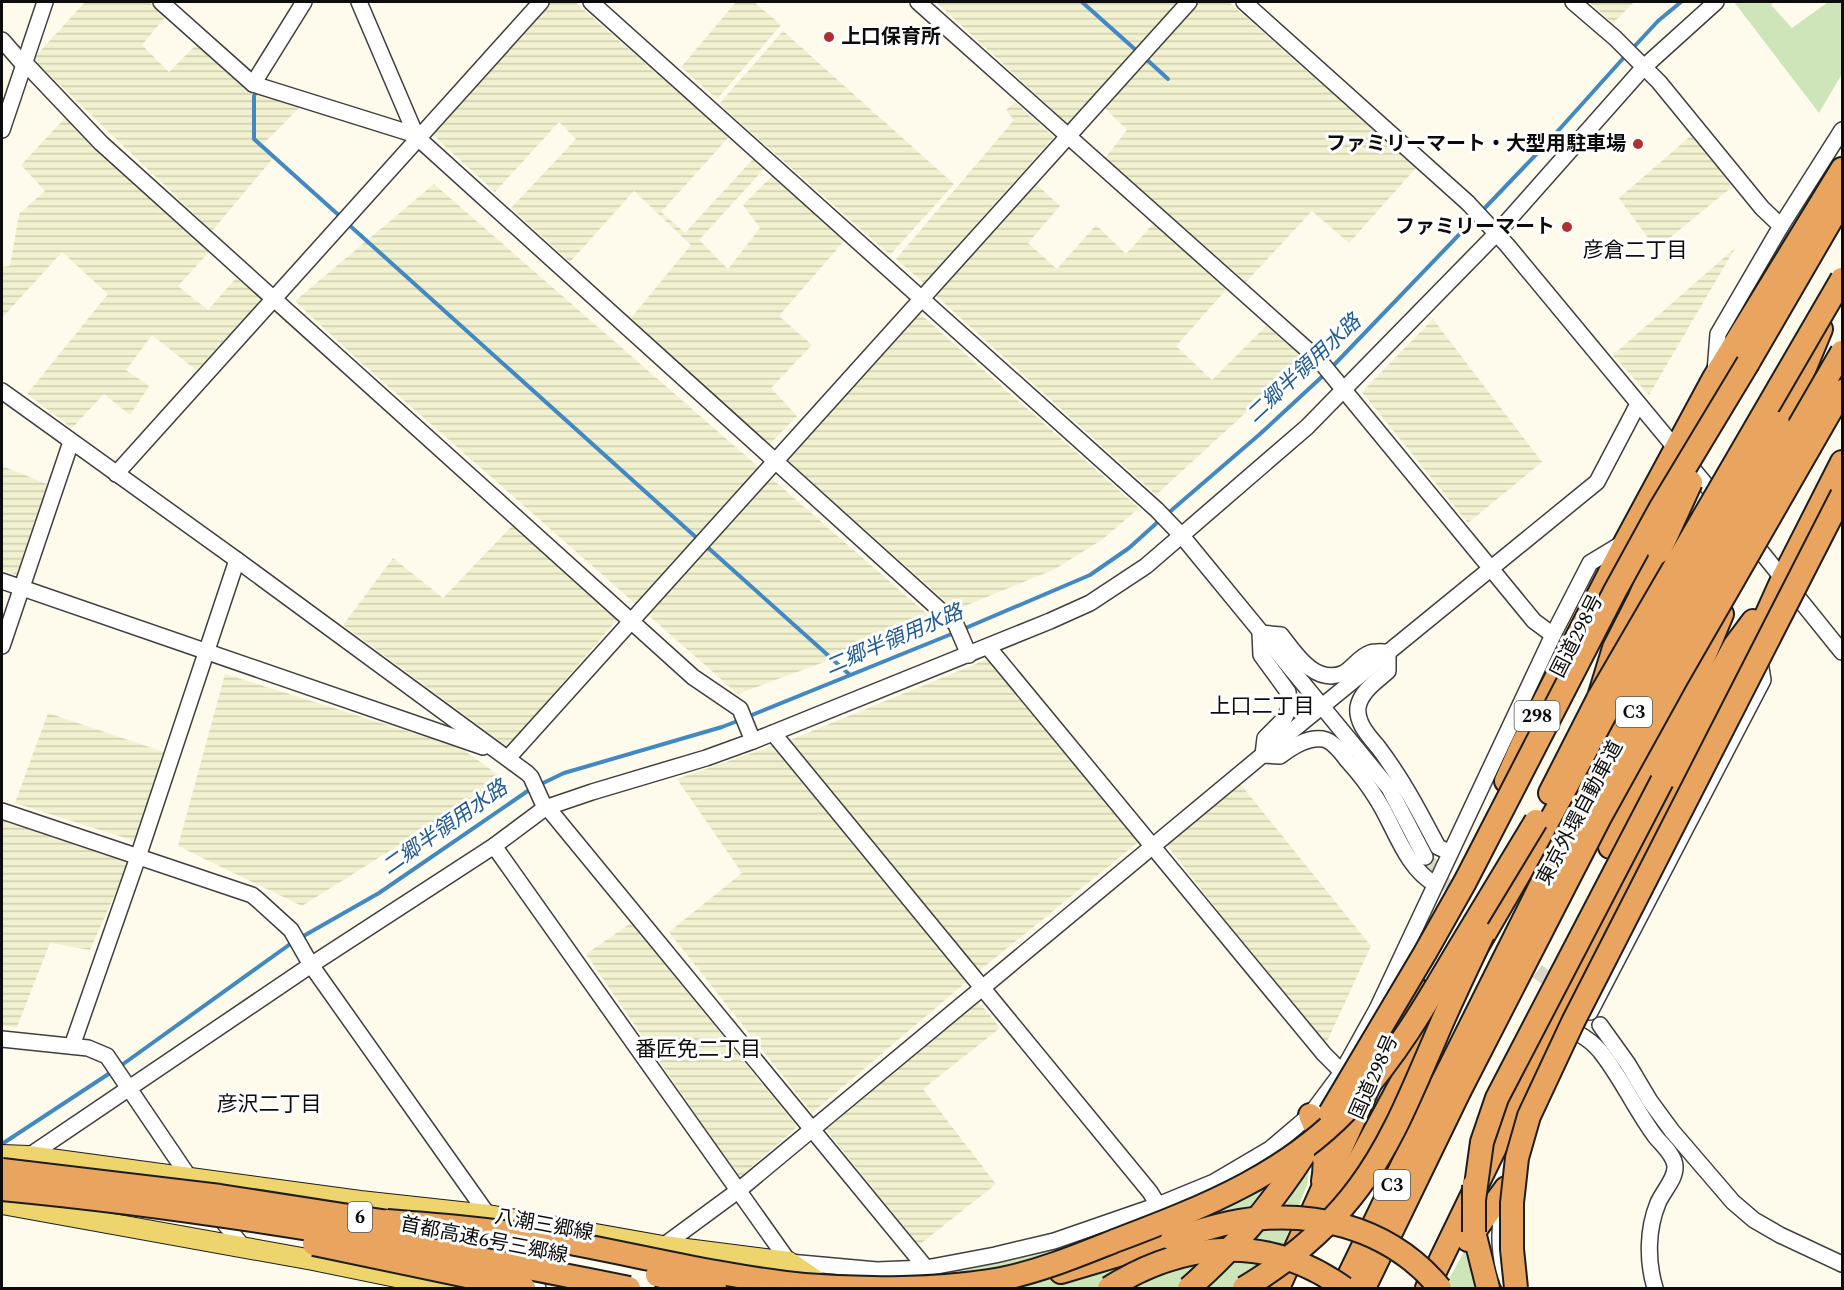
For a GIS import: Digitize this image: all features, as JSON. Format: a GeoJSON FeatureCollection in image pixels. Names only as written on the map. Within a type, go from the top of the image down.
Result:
{"type":"FeatureCollection","features":[{"type":"Feature","properties":{"kind":"highway","name":"国道298号"},"geometry":{"type":"LineString","coordinates":[[1278,1288],[1523,743],[1626,541],[1714,378],[1842,169]]}},
{"type":"Feature","properties":{"kind":"highway"},"geometry":{"type":"LineString","coordinates":[[387,1221],[462,1227],[538,1237],[769,1281],[877,1288],[943,1286],[999,1280],[1059,1262],[1218,1200],[1277,1168],[1323,1132],[1358,1099],[1397,1048],[1430,998],[1609,701],[1614,648],[1639,599],[1682,502],[1761,340],[1842,201]]}},
{"type":"Feature","properties":{"kind":"highway"},"geometry":{"type":"LineString","coordinates":[[1291,1288],[1609,701],[1841,281]]}},
{"type":"Feature","properties":{"kind":"highway","name":"東京外環自動車道"},"geometry":{"type":"LineString","coordinates":[[1364,1288],[1546,875],[1639,702],[1842,352]]}},
{"type":"Feature","properties":{"kind":"highway"},"geometry":{"type":"LineString","coordinates":[[1189,1288],[1218,1263],[1269,1206],[1355,1074],[1465,882],[1626,571],[1751,364]]}},
{"type":"Feature","properties":{"kind":"highway","name":"東京外環自動車道"},"geometry":{"type":"LineString","coordinates":[[1343,1288],[1599,819],[1842,391]]}},
{"type":"Feature","properties":{"kind":"highway"},"geometry":{"type":"LineString","coordinates":[[1428,1288],[1523,1090],[1756,638],[1781,583],[1841,476]]}},
{"type":"Feature","properties":{"kind":"highway"},"geometry":{"type":"LineString","coordinates":[[1516,1288],[1511,1238],[1512,1203],[1517,1158],[1529,1116],[1841,476]]}},
{"type":"Feature","properties":{"kind":"highway"},"geometry":{"type":"LineString","coordinates":[[1481,1288],[1474,1232],[1475,1165],[1481,1125],[1497,1078],[1539,985],[1665,740],[1711,641],[1737,574]]}},
{"type":"Feature","properties":{"kind":"highway"},"geometry":{"type":"LineString","coordinates":[[1473,1200],[1482,1142],[1497,1098],[1735,645],[1781,583]]}},
{"type":"Feature","properties":{"kind":"highway"},"geometry":{"type":"LineString","coordinates":[[1244,1288],[1282,1264],[1313,1239],[1348,1201],[1376,1162],[1411,1095],[1461,980],[1536,821]]}},
{"type":"Feature","properties":{"kind":"highway"},"geometry":{"type":"LineString","coordinates":[[1310,1115],[1322,1143],[1325,1158],[1318,1203]]}},
{"type":"Feature","properties":{"kind":"highway","name":"首都高速6号三郷線"},"geometry":{"type":"LineString","coordinates":[[2,1170],[220,1196],[387,1221],[715,1288]]}},
{"type":"Feature","properties":{"kind":"highway"},"geometry":{"type":"LineString","coordinates":[[1428,1288],[1456,1256],[1506,1188]]}},
{"type":"Feature","properties":{"kind":"highway","name":"首都高速6号三郷線"},"geometry":{"type":"LineString","coordinates":[[2,1189],[71,1196],[317,1230],[499,1262],[629,1288]]}},
{"type":"Feature","properties":{"kind":"highway"},"geometry":{"type":"LineString","coordinates":[[71,1196],[150,1215],[325,1246],[524,1288]]}},
{"type":"Feature","properties":{"kind":"highway"},"geometry":{"type":"LineString","coordinates":[[1026,1273],[1059,1272],[1228,1223],[1270,1217],[1296,1217],[1339,1223],[1376,1237],[1409,1259],[1440,1288]]}},
{"type":"Feature","properties":{"kind":"highway"},"geometry":{"type":"LineString","coordinates":[[1474,1232],[1488,1288]]}},
{"type":"Feature","properties":{"kind":"highway"},"geometry":{"type":"LineString","coordinates":[[1109,1288],[1150,1266],[1196,1251],[1218,1249],[1243,1250],[1279,1257],[1310,1269],[1343,1288]]}},
{"type":"Feature","properties":{"kind":"main road","name":"八潮三郷線"},"geometry":{"type":"LineString","coordinates":[[2,1155],[28,1156],[360,1201],[488,1215],[663,1246],[789,1262],[827,1288]]}},
{"type":"Feature","properties":{"kind":"main road"},"geometry":{"type":"LineString","coordinates":[[2,1204],[313,1260],[430,1286],[450,1288]]}},
{"type":"Feature","properties":{"kind":"street"},"geometry":{"type":"LineString","coordinates":[[2,130],[45,2]]}},
{"type":"Feature","properties":{"kind":"street"},"geometry":{"type":"LineString","coordinates":[[161,2],[253,84],[418,138],[774,462],[953,620],[969,655]]}},
{"type":"Feature","properties":{"kind":"street"},"geometry":{"type":"LineString","coordinates":[[253,84],[304,2]]}},
{"type":"Feature","properties":{"kind":"street"},"geometry":{"type":"LineString","coordinates":[[359,2],[418,138]]}},
{"type":"Feature","properties":{"kind":"street"},"geometry":{"type":"LineString","coordinates":[[116,474],[541,2]]}},
{"type":"Feature","properties":{"kind":"street"},"geometry":{"type":"LineString","coordinates":[[591,2],[1157,510],[1182,536],[1389,788],[1425,857]]}},
{"type":"Feature","properties":{"kind":"street"},"geometry":{"type":"LineString","coordinates":[[918,2],[1320,361],[1534,621],[1553,635]]}},
{"type":"Feature","properties":{"kind":"street"},"geometry":{"type":"LineString","coordinates":[[505,756],[631,621],[1189,2]]}},
{"type":"Feature","properties":{"kind":"street"},"geometry":{"type":"LineString","coordinates":[[1244,2],[1468,203],[1497,233],[1677,449],[1781,583],[1842,652]]}},
{"type":"Feature","properties":{"kind":"street"},"geometry":{"type":"LineString","coordinates":[[1573,2],[1615,38],[1659,82],[1762,208],[1781,226]]}},
{"type":"Feature","properties":{"kind":"street"},"geometry":{"type":"LineString","coordinates":[[2,1176],[28,1156],[310,965],[494,846],[546,808],[753,741],[969,655],[1090,603],[1146,566],[1306,427],[1345,390],[1497,233],[1644,66],[1716,2]]}},
{"type":"Feature","properties":{"kind":"street"},"geometry":{"type":"LineString","coordinates":[[2,40],[101,143],[273,299],[693,677],[740,709],[753,741]]}},
{"type":"Feature","properties":{"kind":"street"},"geometry":{"type":"LineString","coordinates":[[1714,378],[1718,334],[1781,226],[1842,130]]}},
{"type":"Feature","properties":{"kind":"street"},"geometry":{"type":"LineString","coordinates":[[2,391],[237,560],[531,777],[546,808],[926,1268]]}},
{"type":"Feature","properties":{"kind":"street"},"geometry":{"type":"LineString","coordinates":[[663,1246],[739,1190],[1263,755],[1597,482],[1638,404]]}},
{"type":"Feature","properties":{"kind":"street"},"geometry":{"type":"LineString","coordinates":[[2,646],[71,442]]}},
{"type":"Feature","properties":{"kind":"street"},"geometry":{"type":"LineString","coordinates":[[494,846],[789,1262],[877,1270],[926,1268],[995,1256],[1054,1241],[1158,1205],[1215,1182],[1270,1149],[1310,1115],[1342,1072],[1377,1009],[1449,852],[1553,635],[1590,564],[1626,541]]}},
{"type":"Feature","properties":{"kind":"street"},"geometry":{"type":"LineString","coordinates":[[72,1046],[237,560]]}},
{"type":"Feature","properties":{"kind":"street"},"geometry":{"type":"LineString","coordinates":[[2,581],[457,736],[505,756]]}},
{"type":"Feature","properties":{"kind":"street"},"geometry":{"type":"LineString","coordinates":[[1260,633],[1281,635],[1304,663],[1316,672],[1329,676],[1344,673],[1369,653],[1388,652]]}},
{"type":"Feature","properties":{"kind":"street"},"geometry":{"type":"LineString","coordinates":[[1260,633],[1261,655],[1288,692],[1290,707],[1284,719],[1265,738],[1263,755]]}},
{"type":"Feature","properties":{"kind":"street"},"geometry":{"type":"LineString","coordinates":[[1510,1288],[1500,1253],[1499,1235],[1506,1188],[1536,1113],[1763,680],[1756,638]]}},
{"type":"Feature","properties":{"kind":"street"},"geometry":{"type":"LineString","coordinates":[[988,647],[1324,1054],[1342,1072]]}},
{"type":"Feature","properties":{"kind":"street"},"geometry":{"type":"LineString","coordinates":[[1388,652],[1388,671],[1365,693],[1358,707],[1358,715],[1364,730],[1402,778],[1438,847],[1449,852]]}},
{"type":"Feature","properties":{"kind":"street"},"geometry":{"type":"LineString","coordinates":[[772,734],[1150,1192],[1158,1205]]}},
{"type":"Feature","properties":{"kind":"street"},"geometry":{"type":"LineString","coordinates":[[1263,755],[1280,756],[1312,739],[1323,739],[1330,742],[1356,770],[1378,801],[1424,878],[1435,884]]}},
{"type":"Feature","properties":{"kind":"street"},"geometry":{"type":"LineString","coordinates":[[2,811],[252,895],[293,934],[310,965],[538,1288]]}},
{"type":"Feature","properties":{"kind":"street"},"geometry":{"type":"LineString","coordinates":[[1600,1025],[1671,1131],[1733,1202],[1754,1220],[1780,1235],[1842,1264]]}},
{"type":"Feature","properties":{"kind":"street"},"geometry":{"type":"LineString","coordinates":[[1579,1034],[1588,1039],[1601,1052],[1637,1112],[1672,1156],[1675,1165],[1673,1175],[1658,1203],[1652,1221],[1650,1252],[1655,1288]]}},
{"type":"Feature","properties":{"kind":"street"},"geometry":{"type":"LineString","coordinates":[[2,1039],[88,1048],[107,1056],[190,1179],[244,1248]]}},
{"type":"Feature","properties":{"kind":"street"},"geometry":{"type":"LineString","coordinates":[[263,1188],[297,1229],[420,1256],[427,1263],[430,1286]]}},
{"type":"Feature","properties":{"kind":"green space"},"geometry":{"type":"Polygon","coordinates":[[[85,2],[149,2],[166,16],[142,45],[169,72],[199,42],[251,90],[299,108],[263,144],[274,157],[212,231],[33,59],[85,2]]]}},
{"type":"Feature","properties":{"kind":"green space"},"geometry":{"type":"Polygon","coordinates":[[[548,2],[575,2],[729,137],[661,212],[685,233],[753,159],[765,168],[699,240],[728,269],[760,228],[743,205],[774,174],[844,241],[779,316],[812,345],[771,388],[797,416],[768,446],[631,318],[691,245],[634,191],[570,262],[511,208],[576,139],[559,122],[495,192],[431,133],[548,2]]]}},
{"type":"Feature","properties":{"kind":"green space"},"geometry":{"type":"Polygon","coordinates":[[[736,2],[754,2],[781,25],[717,99],[681,67],[736,2]]]}},
{"type":"Feature","properties":{"kind":"green space"},"geometry":{"type":"Polygon","coordinates":[[[936,2],[1178,2],[1068,124],[936,2]]]}},
{"type":"Feature","properties":{"kind":"green space"},"geometry":{"type":"Polygon","coordinates":[[[1197,2],[1229,2],[1416,168],[1349,243],[1312,211],[1246,282],[1105,158],[1127,130],[1102,105],[1197,2]]]}},
{"type":"Feature","properties":{"kind":"green space"},"geometry":{"type":"Polygon","coordinates":[[[1589,2],[1634,2],[1613,23],[1589,2]]]}},
{"type":"Feature","properties":{"kind":"green space"},"geometry":{"type":"Polygon","coordinates":[[[1734,2],[1774,2],[1771,5],[1792,28],[1828,2],[1842,2],[1842,74],[1819,113],[1734,2]]]}},
{"type":"Feature","properties":{"kind":"green space"},"geometry":{"type":"Polygon","coordinates":[[[783,31],[954,184],[890,255],[719,104],[783,31]]]}},
{"type":"Feature","properties":{"kind":"green space"},"geometry":{"type":"Polygon","coordinates":[[[1015,102],[1054,137],[924,283],[896,259],[1014,120],[1006,110],[1015,102]]]}},
{"type":"Feature","properties":{"kind":"green space"},"geometry":{"type":"Polygon","coordinates":[[[65,118],[91,145],[211,250],[178,286],[208,310],[236,278],[263,299],[196,370],[152,335],[126,370],[149,386],[130,415],[104,394],[72,428],[27,394],[108,294],[62,252],[2,318],[2,267],[10,266],[19,214],[45,191],[21,165],[65,118]]]}},
{"type":"Feature","properties":{"kind":"green space"},"geometry":{"type":"Polygon","coordinates":[[[1693,134],[1732,187],[1656,249],[1619,198],[1693,134]]]}},
{"type":"Feature","properties":{"kind":"green space"},"geometry":{"type":"Polygon","coordinates":[[[1034,182],[1060,206],[1028,243],[1057,269],[1096,225],[1126,254],[1154,223],[1226,290],[1176,346],[1212,380],[1266,326],[1304,359],[1156,495],[932,292],[1034,182]]]}},
{"type":"Feature","properties":{"kind":"green space"},"geometry":{"type":"Polygon","coordinates":[[[434,184],[935,621],[738,694],[358,360],[295,301],[434,184]]]}},
{"type":"Feature","properties":{"kind":"green space"},"geometry":{"type":"Polygon","coordinates":[[[1735,248],[1649,395],[1613,355],[1735,248]]]}},
{"type":"Feature","properties":{"kind":"green space"},"geometry":{"type":"Polygon","coordinates":[[[917,311],[1139,508],[1103,539],[1055,569],[955,610],[784,457],[917,311]]]}},
{"type":"Feature","properties":{"kind":"green space"},"geometry":{"type":"Polygon","coordinates":[[[1433,319],[1542,462],[1468,523],[1362,392],[1433,319]]]}},
{"type":"Feature","properties":{"kind":"green space"},"geometry":{"type":"Polygon","coordinates":[[[2,466],[47,484],[17,575],[2,570],[2,466]]]}},
{"type":"Feature","properties":{"kind":"green space"},"geometry":{"type":"Polygon","coordinates":[[[512,526],[620,616],[508,747],[343,625],[393,558],[443,598],[512,526]]]}},
{"type":"Feature","properties":{"kind":"green space"},"geometry":{"type":"Polygon","coordinates":[[[988,659],[1142,839],[985,966],[812,1113],[669,932],[742,873],[677,779],[795,738],[988,659]]]}},
{"type":"Feature","properties":{"kind":"green space"},"geometry":{"type":"Polygon","coordinates":[[[225,674],[461,748],[504,779],[302,906],[178,846],[225,674]]]}},
{"type":"Feature","properties":{"kind":"green space"},"geometry":{"type":"Polygon","coordinates":[[[48,713],[167,753],[135,841],[15,803],[48,713]]]}},
{"type":"Feature","properties":{"kind":"green space"},"geometry":{"type":"Polygon","coordinates":[[[1238,781],[1371,946],[1324,1048],[1166,844],[1238,781]]]}},
{"type":"Feature","properties":{"kind":"green space"},"geometry":{"type":"Polygon","coordinates":[[[2,820],[129,862],[90,950],[50,943],[17,1027],[2,1026],[2,820]]]}},
{"type":"Feature","properties":{"kind":"green space"},"geometry":{"type":"Polygon","coordinates":[[[631,923],[797,1127],[739,1178],[586,954],[631,923]]]}},
{"type":"Feature","properties":{"kind":"green space"},"geometry":{"type":"Polygon","coordinates":[[[976,999],[1000,1028],[923,1089],[996,1184],[919,1245],[822,1125],[976,999]]]}},
{"type":"Feature","properties":{"kind":"green space"},"geometry":{"type":"Polygon","coordinates":[[[1312,1151],[1307,1185],[1266,1288],[814,1288],[815,1273],[903,1276],[966,1268],[1017,1257],[1117,1226],[1312,1151]]]}},
{"type":"Feature","properties":{"kind":"green space"},"geometry":{"type":"Polygon","coordinates":[[[1464,1252],[1504,1282],[1507,1288],[1444,1288],[1464,1252]]]}},
{"type":"Feature","properties":{"kind":"waterway"},"geometry":{"type":"LineString","coordinates":[[1082,2],[1138,52]]}},
{"type":"Feature","properties":{"kind":"waterway","name":"二郷半領用水路"},"geometry":{"type":"LineString","coordinates":[[1632,49],[1658,21],[1681,2]]}},
{"type":"Feature","properties":{"kind":"waterway","name":"二郷半領用水路"},"geometry":{"type":"LineString","coordinates":[[1481,212],[1627,54]]}},
{"type":"Feature","properties":{"kind":"waterway"},"geometry":{"type":"LineString","coordinates":[[1144,57],[1168,79]]}},
{"type":"Feature","properties":{"kind":"waterway"},"geometry":{"type":"LineString","coordinates":[[257,89],[254,96],[254,139],[343,219]]}},
{"type":"Feature","properties":{"kind":"waterway","name":"二郷半領用水路"},"geometry":{"type":"LineString","coordinates":[[1332,367],[1476,217]]}},
{"type":"Feature","properties":{"kind":"waterway"},"geometry":{"type":"LineString","coordinates":[[348,224],[699,540]]}},
{"type":"Feature","properties":{"kind":"waterway","name":"二郷半領用水路"},"geometry":{"type":"LineString","coordinates":[[1166,515],[1260,434],[1326,373]]}},
{"type":"Feature","properties":{"kind":"waterway","name":"二郷半領用水路"},"geometry":{"type":"LineString","coordinates":[[961,630],[1090,575],[1129,548],[1160,520]]}},
{"type":"Feature","properties":{"kind":"waterway"},"geometry":{"type":"LineString","coordinates":[[705,545],[850,675]]}},
{"type":"Feature","properties":{"kind":"waterway","name":"二郷半領用水路"},"geometry":{"type":"LineString","coordinates":[[747,717],[954,633]]}},
{"type":"Feature","properties":{"kind":"waterway","name":"二郷半領用水路"},"geometry":{"type":"LineString","coordinates":[[539,785],[564,773],[740,720]]}},
{"type":"Feature","properties":{"kind":"waterway","name":"二郷半領用水路"},"geometry":{"type":"LineString","coordinates":[[300,938],[379,893],[532,788]]}},
{"type":"Feature","properties":{"kind":"waterway","name":"二郷半領用水路"},"geometry":{"type":"LineString","coordinates":[[119,1067],[293,942]]}},
{"type":"Feature","properties":{"kind":"waterway","name":"二郷半領用水路"},"geometry":{"type":"LineString","coordinates":[[2,1144],[113,1071]]}},
{"type":"Feature","properties":{"kind":"tunnel"},"geometry":{"type":"LineString","coordinates":[[1425,857],[1458,902],[1502,944],[1562,990]]}},
{"type":"Feature","properties":{"kind":"place","name":"上口保育所"},"geometry":{"type":"Point","coordinates":[829,37]}},
{"type":"Feature","properties":{"kind":"place","name":"ファミリーマート・大型用駐車場"},"geometry":{"type":"Point","coordinates":[1638,144]}},
{"type":"Feature","properties":{"kind":"place","name":"ファミリーマート"},"geometry":{"type":"Point","coordinates":[1567,227]}},
{"type":"Feature","properties":{"kind":"district","name":"彦倉二丁目"},"geometry":{"type":"Point","coordinates":[1635,251]}},
{"type":"Feature","properties":{"kind":"district","name":"上口二丁目"},"geometry":{"type":"Point","coordinates":[1262,707]}},
{"type":"Feature","properties":{"kind":"district","name":"番匠免二丁目"},"geometry":{"type":"Point","coordinates":[698,1050]}},
{"type":"Feature","properties":{"kind":"district","name":"彦沢二丁目"},"geometry":{"type":"Point","coordinates":[269,1105]}}]}
